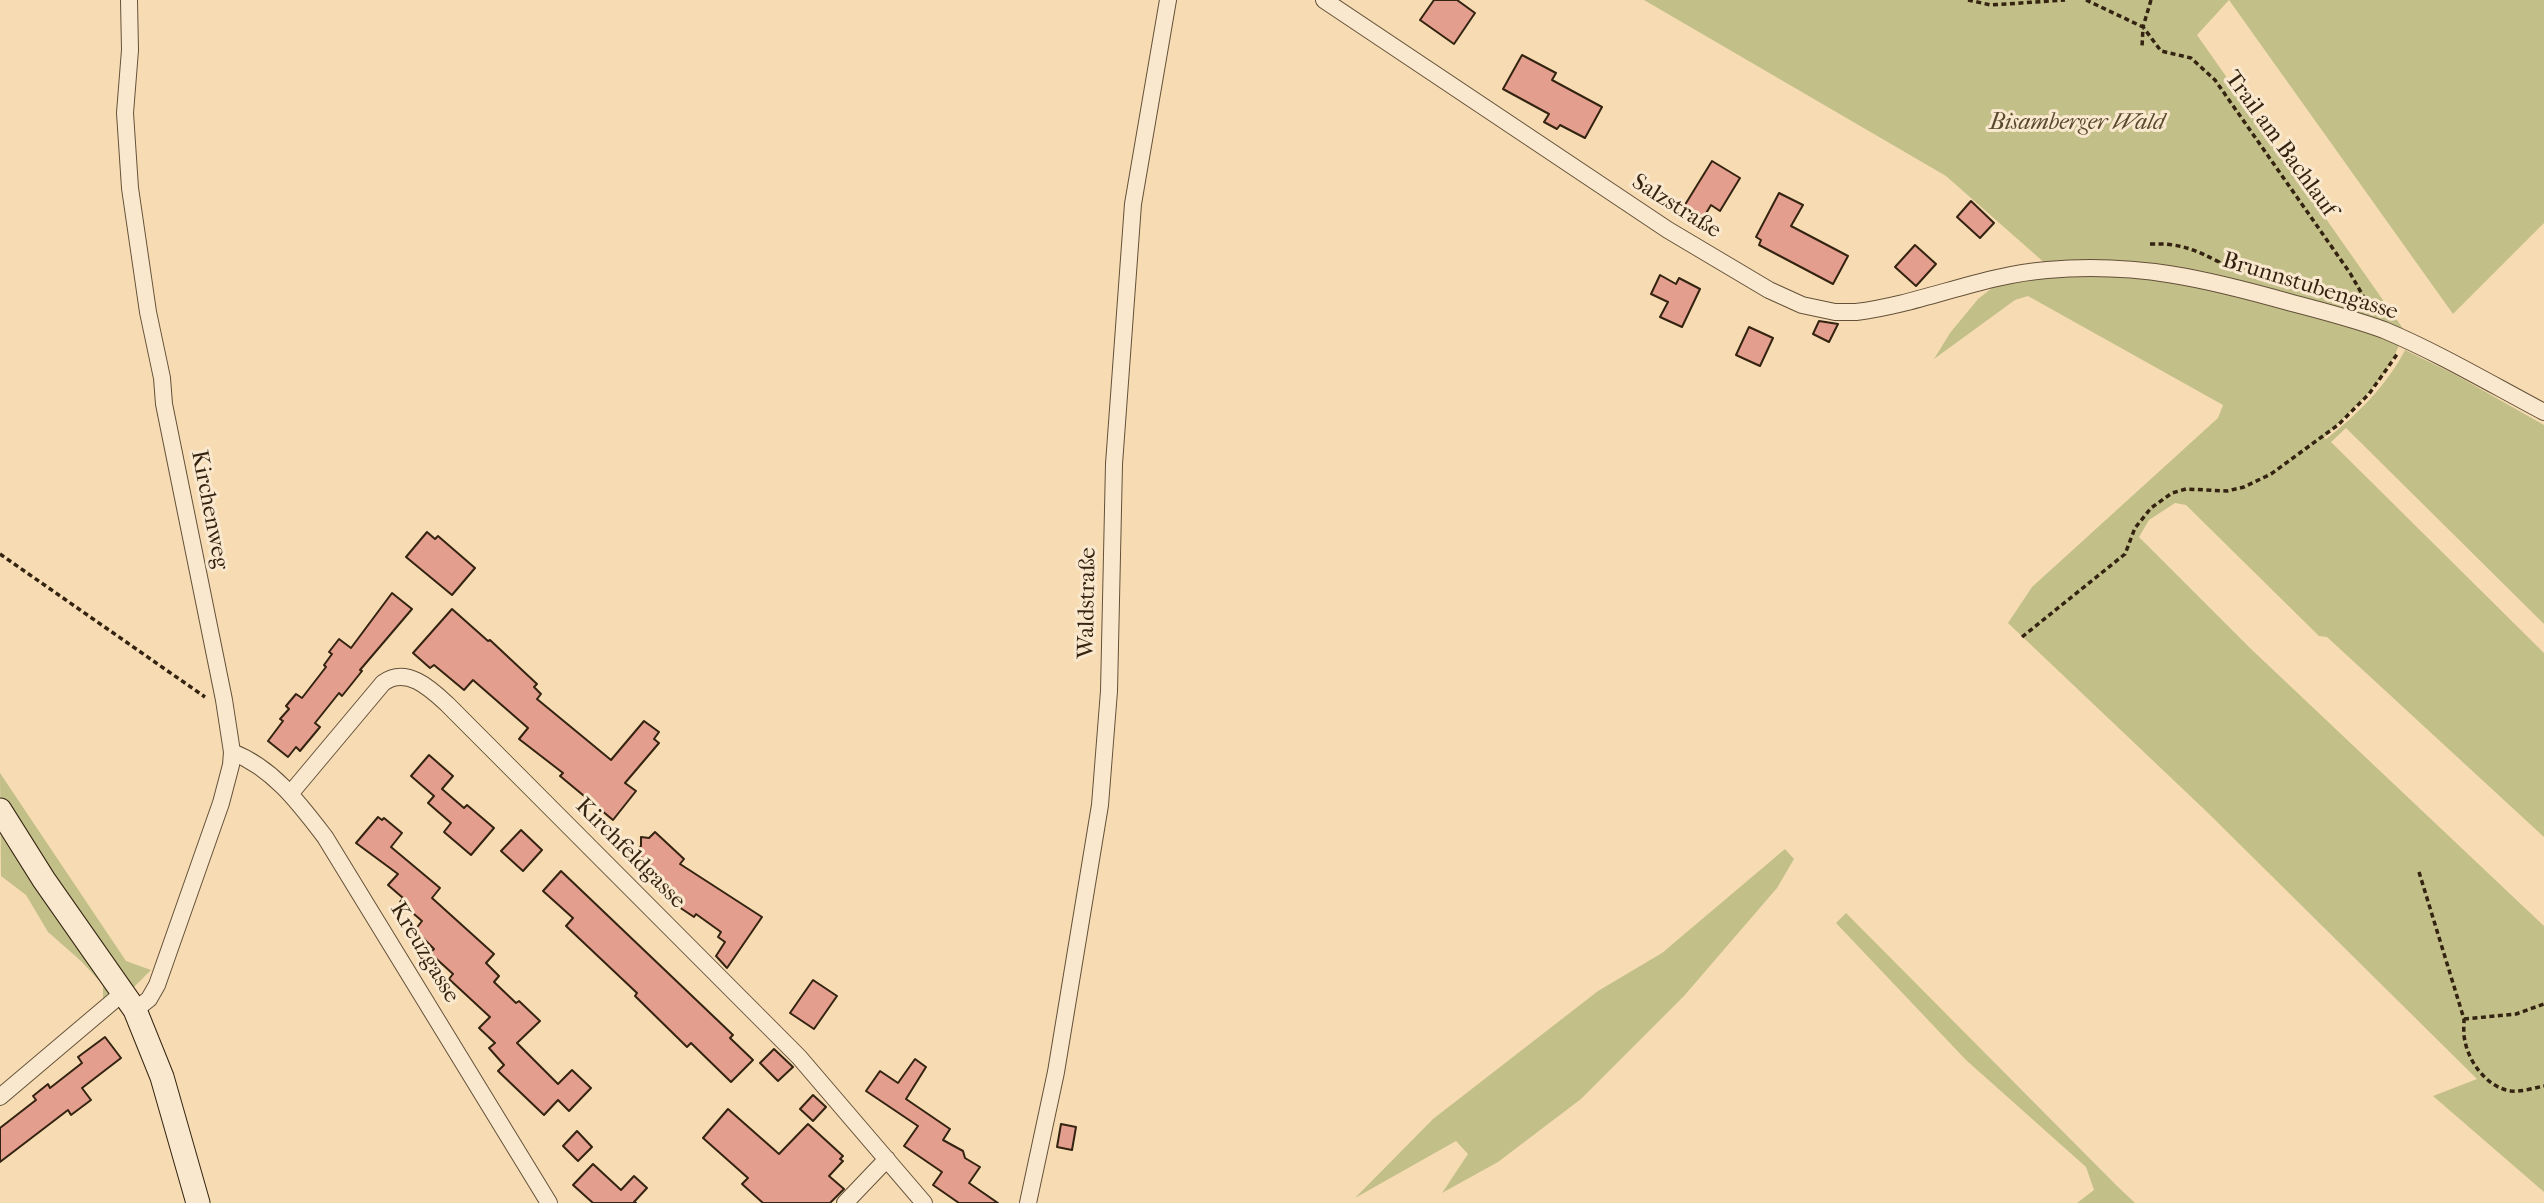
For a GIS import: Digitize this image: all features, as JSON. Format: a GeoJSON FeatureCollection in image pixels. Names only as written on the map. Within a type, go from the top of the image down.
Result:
{"type":"FeatureCollection","features":[{"type":"Feature","properties":{"kind":"main road"},"geometry":{"type":"LineString","coordinates":[[0,810],[44,880],[130,1001],[162,1077],[198,1203]]}},
{"type":"Feature","properties":{"kind":"street","name":"Kirchenweg"},"geometry":{"type":"LineString","coordinates":[[0,1097],[130,1001],[149,999],[157,985],[221,803],[231,765],[232,752],[224,700],[164,404],[130,188],[125,113],[130,50],[129,0]]}},
{"type":"Feature","properties":{"kind":"street","name":"Waldstraße"},"geometry":{"type":"LineString","coordinates":[[1028,1203],[1056,1072],[1100,805],[1109,691],[1114,464],[1133,204],[1168,0]]}},
{"type":"Feature","properties":{"kind":"street","name":"Salzstraße"},"geometry":{"type":"LineString","coordinates":[[1324,0],[1668,230],[1790,301],[1835,312],[1864,311],[2008,276],[2046,270]]}},
{"type":"Feature","properties":{"kind":"street","name":"Brunnstubengasse"},"geometry":{"type":"LineString","coordinates":[[2046,270],[2138,269],[2228,284],[2382,330],[2441,356],[2544,412]]}},
{"type":"Feature","properties":{"kind":"street","name":"Kirchfeldgasse"},"geometry":{"type":"LineString","coordinates":[[290,794],[383,683],[394,676],[401,676],[424,684],[799,1057],[924,1203]]}},
{"type":"Feature","properties":{"kind":"street","name":"Kreuzgasse"},"geometry":{"type":"LineString","coordinates":[[232,752],[255,762],[290,794],[325,836],[549,1203]]}},
{"type":"Feature","properties":{"kind":"street"},"geometry":{"type":"LineString","coordinates":[[845,1203],[887,1159]]}},
{"type":"Feature","properties":{"kind":"path"},"geometry":{"type":"LineString","coordinates":[[1968,0],[1991,5],[2065,0]]}},
{"type":"Feature","properties":{"kind":"path"},"geometry":{"type":"LineString","coordinates":[[2086,0],[2143,27]]}},
{"type":"Feature","properties":{"kind":"path"},"geometry":{"type":"LineString","coordinates":[[2142,47],[2143,27],[2151,0]]}},
{"type":"Feature","properties":{"kind":"path","name":"Trail am Bachlauf"},"geometry":{"type":"LineString","coordinates":[[2022,637],[2125,554],[2135,528],[2151,508],[2172,494],[2186,489],[2228,491],[2272,474],[2339,425],[2369,394],[2398,353],[2350,273],[2215,80],[2191,58],[2161,51],[2143,27]]}},
{"type":"Feature","properties":{"kind":"path"},"geometry":{"type":"LineString","coordinates":[[2150,244],[2172,243],[2196,250],[2219,262],[2228,284]]}},
{"type":"Feature","properties":{"kind":"path"},"geometry":{"type":"LineString","coordinates":[[0,554],[199,694],[224,700]]}},
{"type":"Feature","properties":{"kind":"path"},"geometry":{"type":"LineString","coordinates":[[2419,872],[2464,1019],[2465,1042],[2475,1064],[2486,1080],[2498,1087],[2512,1091],[2544,1086]]}},
{"type":"Feature","properties":{"kind":"path"},"geometry":{"type":"LineString","coordinates":[[2464,1019],[2516,1014],[2544,1004]]}},
{"type":"Feature","properties":{"kind":"green space","name":"Bisamberger Wald"},"geometry":{"type":"Polygon","coordinates":[[[1644,0],[2229,0],[2197,35],[2404,330],[2391,363],[2382,376],[2324,438],[2338,430],[2360,410],[2398,363],[2405,350],[2454,374],[2544,425],[2544,624],[2346,428],[2331,442],[2544,653],[2544,837],[2327,637],[2319,636],[2186,505],[2175,503],[2149,520],[2139,537],[2250,648],[2544,926],[2544,1192],[2433,1096],[2477,1079],[2206,811],[2008,623],[2032,587],[2218,418],[2223,405],[2028,296],[2015,300],[1934,359],[1950,333],[1978,299],[1992,288],[2026,279],[2050,275],[2152,275],[2226,294],[2239,281],[2212,275],[2047,265],[1946,176],[1644,0]]]}},
{"type":"Feature","properties":{"kind":"green space"},"geometry":{"type":"Polygon","coordinates":[[[2229,0],[2544,0],[2544,223],[2453,314],[2229,0]]]}},
{"type":"Feature","properties":{"kind":"green space"},"geometry":{"type":"Polygon","coordinates":[[[0,773],[126,961],[151,970],[111,1010],[103,998],[103,985],[48,932],[26,895],[1,876],[0,773]]]}},
{"type":"Feature","properties":{"kind":"green space"},"geometry":{"type":"Polygon","coordinates":[[[1785,849],[1794,859],[1777,888],[1684,996],[1581,1099],[1498,1162],[1442,1193],[1468,1154],[1456,1141],[1355,1198],[1433,1119],[1598,991],[1662,953],[1785,849]]]}},
{"type":"Feature","properties":{"kind":"green space"},"geometry":{"type":"Polygon","coordinates":[[[1846,913],[2135,1203],[2077,1203],[2094,1190],[2086,1167],[1966,1060],[1836,923],[1846,913]]]}},
{"type":"Feature","properties":{"kind":"building"},"geometry":{"type":"Polygon","coordinates":[[[1434,0],[1457,0],[1475,13],[1454,44],[1420,20],[1434,0]]]}},
{"type":"Feature","properties":{"kind":"building"},"geometry":{"type":"Polygon","coordinates":[[[1522,55],[1556,73],[1552,80],[1602,107],[1585,138],[1560,125],[1557,129],[1544,122],[1549,114],[1503,89],[1522,55]]]}},
{"type":"Feature","properties":{"kind":"building"},"geometry":{"type":"Polygon","coordinates":[[[1712,161],[1740,178],[1720,211],[1711,205],[1702,220],[1683,208],[1712,161]]]}},
{"type":"Feature","properties":{"kind":"building"},"geometry":{"type":"Polygon","coordinates":[[[1779,193],[1803,205],[1791,226],[1848,256],[1833,284],[1759,245],[1761,240],[1756,237],[1779,193]]]}},
{"type":"Feature","properties":{"kind":"building"},"geometry":{"type":"Polygon","coordinates":[[[1971,201],[1994,223],[1980,238],[1957,217],[1971,201]]]}},
{"type":"Feature","properties":{"kind":"building"},"geometry":{"type":"Polygon","coordinates":[[[1915,245],[1936,264],[1916,286],[1895,267],[1915,245]]]}},
{"type":"Feature","properties":{"kind":"building"},"geometry":{"type":"Polygon","coordinates":[[[1660,275],[1676,284],[1679,278],[1700,289],[1682,327],[1660,317],[1668,302],[1651,294],[1660,275]]]}},
{"type":"Feature","properties":{"kind":"building"},"geometry":{"type":"Polygon","coordinates":[[[1819,321],[1838,324],[1829,342],[1813,334],[1819,321]]]}},
{"type":"Feature","properties":{"kind":"building"},"geometry":{"type":"Polygon","coordinates":[[[1749,327],[1773,338],[1760,366],[1736,355],[1749,327]]]}},
{"type":"Feature","properties":{"kind":"building"},"geometry":{"type":"Polygon","coordinates":[[[427,532],[435,539],[438,536],[475,568],[452,595],[406,557],[427,532]]]}},
{"type":"Feature","properties":{"kind":"building"},"geometry":{"type":"Polygon","coordinates":[[[392,593],[412,609],[360,670],[362,671],[342,696],[339,693],[315,723],[320,727],[300,751],[296,747],[288,757],[268,741],[283,721],[280,719],[289,709],[286,706],[296,694],[302,698],[326,667],[324,665],[332,654],[329,652],[339,639],[351,648],[392,593]]]}},
{"type":"Feature","properties":{"kind":"building"},"geometry":{"type":"Polygon","coordinates":[[[452,609],[537,684],[534,687],[541,694],[537,699],[611,760],[644,721],[659,732],[654,739],[659,743],[625,783],[636,791],[613,820],[560,776],[563,773],[519,739],[528,728],[473,680],[464,690],[434,665],[430,668],[413,653],[452,609]]]}},
{"type":"Feature","properties":{"kind":"building"},"geometry":{"type":"Polygon","coordinates":[[[429,755],[453,776],[442,789],[464,808],[467,805],[494,828],[471,855],[444,832],[451,823],[428,803],[434,796],[411,776],[429,755]]]}},
{"type":"Feature","properties":{"kind":"building"},"geometry":{"type":"Polygon","coordinates":[[[378,817],[382,820],[384,818],[402,833],[391,847],[440,888],[432,898],[494,954],[486,963],[499,976],[494,982],[540,1021],[517,1043],[558,1084],[572,1070],[591,1088],[569,1111],[558,1100],[544,1115],[498,1071],[504,1065],[489,1048],[495,1043],[479,1028],[490,1017],[449,979],[453,974],[430,953],[434,949],[415,930],[422,921],[400,902],[403,898],[388,885],[398,874],[356,843],[378,817]]]}},
{"type":"Feature","properties":{"kind":"building"},"geometry":{"type":"Polygon","coordinates":[[[521,830],[542,850],[523,871],[501,851],[521,830]]]}},
{"type":"Feature","properties":{"kind":"building"},"geometry":{"type":"Polygon","coordinates":[[[655,832],[684,859],[680,864],[762,917],[727,968],[716,956],[725,942],[718,937],[721,932],[696,914],[694,917],[673,903],[675,901],[642,867],[647,863],[635,851],[641,846],[641,837],[649,838],[655,832]]]}},
{"type":"Feature","properties":{"kind":"building"},"geometry":{"type":"Polygon","coordinates":[[[561,871],[733,1035],[730,1038],[753,1060],[731,1082],[691,1043],[687,1047],[635,996],[637,993],[566,926],[573,918],[543,891],[561,871]]]}},
{"type":"Feature","properties":{"kind":"building"},"geometry":{"type":"Polygon","coordinates":[[[813,980],[837,996],[814,1029],[790,1013],[813,980]]]}},
{"type":"Feature","properties":{"kind":"building"},"geometry":{"type":"Polygon","coordinates":[[[105,1037],[121,1058],[82,1088],[91,1100],[71,1115],[68,1110],[0,1162],[0,1128],[36,1100],[33,1096],[48,1084],[50,1088],[82,1063],[78,1057],[105,1037]]]}},
{"type":"Feature","properties":{"kind":"building"},"geometry":{"type":"Polygon","coordinates":[[[774,1049],[793,1067],[778,1081],[760,1063],[774,1049]]]}},
{"type":"Feature","properties":{"kind":"building"},"geometry":{"type":"Polygon","coordinates":[[[915,1059],[926,1067],[906,1099],[950,1129],[943,1140],[963,1151],[965,1158],[980,1167],[969,1183],[998,1203],[959,1203],[933,1185],[942,1172],[904,1146],[918,1126],[866,1091],[880,1071],[898,1083],[915,1059]]]}},
{"type":"Feature","properties":{"kind":"building"},"geometry":{"type":"Polygon","coordinates":[[[813,1095],[826,1107],[813,1121],[800,1109],[813,1095]]]}},
{"type":"Feature","properties":{"kind":"building"},"geometry":{"type":"Polygon","coordinates":[[[728,1109],[779,1154],[808,1124],[843,1156],[840,1159],[843,1161],[829,1176],[844,1189],[830,1203],[763,1203],[742,1184],[748,1178],[703,1138],[728,1109]]]}},
{"type":"Feature","properties":{"kind":"building"},"geometry":{"type":"Polygon","coordinates":[[[1061,1124],[1076,1127],[1072,1150],[1057,1147],[1061,1124]]]}},
{"type":"Feature","properties":{"kind":"building"},"geometry":{"type":"Polygon","coordinates":[[[577,1131],[592,1147],[578,1161],[563,1146],[577,1131]]]}},
{"type":"Feature","properties":{"kind":"building"},"geometry":{"type":"Polygon","coordinates":[[[593,1164],[621,1190],[634,1176],[647,1188],[634,1202],[636,1203],[593,1203],[573,1185],[593,1164]]]}}]}
